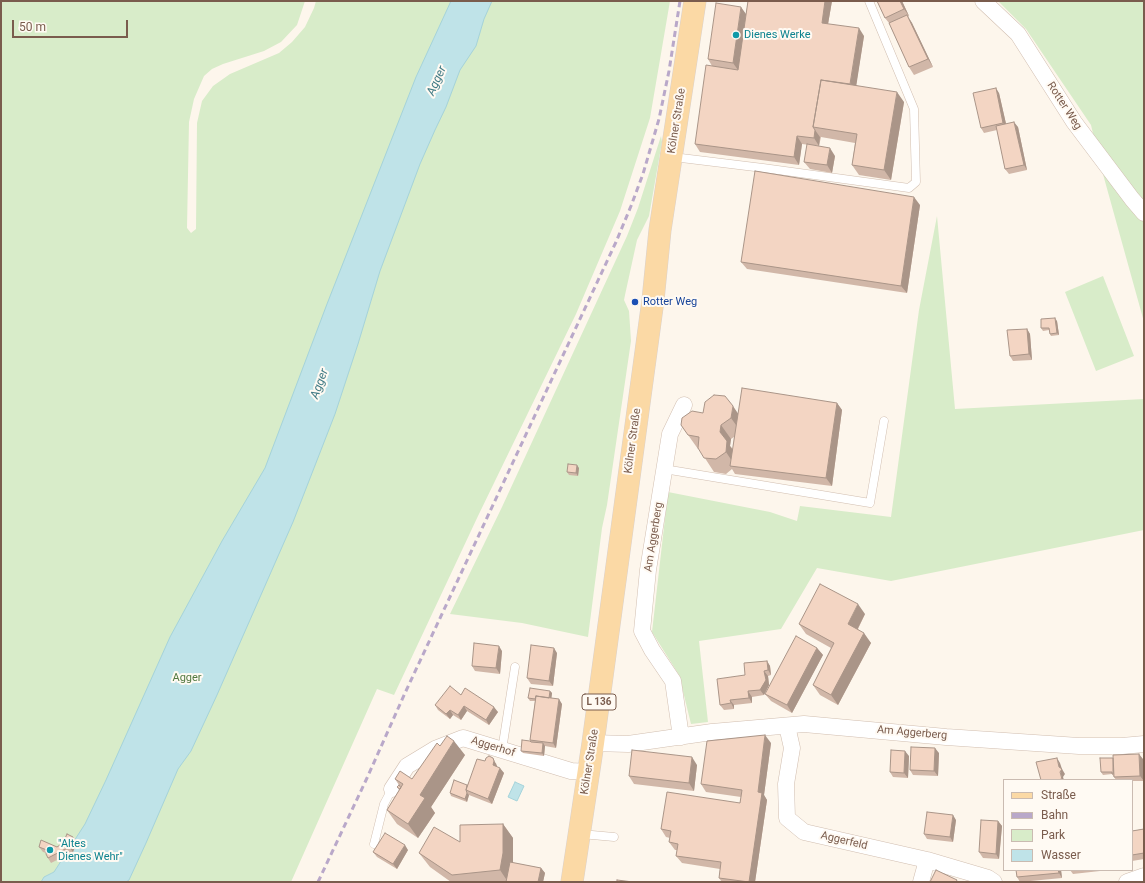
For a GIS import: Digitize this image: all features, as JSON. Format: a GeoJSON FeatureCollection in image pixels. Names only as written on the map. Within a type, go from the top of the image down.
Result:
{"type":"FeatureCollection","features":[{"type":"Feature","properties":{"kind":"main road","name":"Kölner Straße"},"geometry":{"type":"LineString","coordinates":[[572,882],[593,742],[652,308],[660,230],[695,1]]}},
{"type":"Feature","properties":{"kind":"street","name":"Rotter Weg"},"geometry":{"type":"LineString","coordinates":[[983,1],[1018,34],[1074,122],[1144,213]]}},
{"type":"Feature","properties":{"kind":"street","name":"Am Aggerberg"},"geometry":{"type":"LineString","coordinates":[[681,737],[673,681],[652,650],[642,631],[648,570],[670,434],[684,405]]}},
{"type":"Feature","properties":{"kind":"street","name":"Am Aggerberg"},"geometry":{"type":"LineString","coordinates":[[593,742],[628,744],[712,732],[804,724],[946,737],[1079,746],[1122,746],[1144,744]]}},
{"type":"Feature","properties":{"kind":"street","name":"Aggerfeld"},"geometry":{"type":"LineString","coordinates":[[787,726],[792,748],[786,784],[787,818],[804,832],[928,860],[988,878],[994,882]]}},
{"type":"Feature","properties":{"kind":"street","name":"Aggerhof"},"geometry":{"type":"LineString","coordinates":[[392,789],[407,766],[435,749],[463,738],[571,771],[588,772]]}},
{"type":"Feature","properties":{"kind":"street"},"geometry":{"type":"LineString","coordinates":[[922,882],[928,860]]}},
{"type":"Feature","properties":{"kind":"street"},"geometry":{"type":"LineString","coordinates":[[1127,882],[1144,876]]}},
{"type":"Feature","properties":{"kind":"lane"},"geometry":{"type":"LineString","coordinates":[[672,156],[909,188],[916,182],[914,110],[869,1]]}},
{"type":"Feature","properties":{"kind":"lane"},"geometry":{"type":"LineString","coordinates":[[664,469],[870,503],[884,421]]}},
{"type":"Feature","properties":{"kind":"lane"},"geometry":{"type":"LineString","coordinates":[[502,750],[515,667]]}},
{"type":"Feature","properties":{"kind":"lane"},"geometry":{"type":"LineString","coordinates":[[374,844],[384,804],[392,789]]}},
{"type":"Feature","properties":{"kind":"lane"},"geometry":{"type":"LineString","coordinates":[[579,833],[614,837]]}},
{"type":"Feature","properties":{"kind":"green space"},"geometry":{"type":"Polygon","coordinates":[[[1,1],[305,1],[297,25],[281,42],[264,51],[223,64],[212,69],[204,76],[194,99],[189,122],[187,228],[191,233],[196,229],[197,123],[202,101],[213,86],[230,74],[279,53],[292,42],[305,27],[316,1],[670,1],[650,118],[620,211],[576,314],[478,516],[394,695],[377,689],[291,882],[42,882],[54,872],[45,877],[41,882],[1,882],[1,1]]]}},
{"type":"Feature","properties":{"kind":"green space"},"geometry":{"type":"Polygon","coordinates":[[[998,1],[1144,1],[1144,322],[1101,167],[1091,125],[1026,29],[998,1]]]}},
{"type":"Feature","properties":{"kind":"green space"},"geometry":{"type":"Polygon","coordinates":[[[661,136],[662,142],[649,216],[637,240],[624,300],[629,311],[631,341],[607,505],[602,528],[588,637],[522,623],[450,614],[502,507],[627,236],[638,208],[661,136]]]}},
{"type":"Feature","properties":{"kind":"green space"},"geometry":{"type":"Polygon","coordinates":[[[937,216],[955,409],[1144,399],[1144,530],[891,581],[817,568],[781,629],[699,641],[708,722],[691,724],[679,675],[652,632],[668,492],[770,512],[797,521],[800,506],[891,517],[919,310],[937,216]]]}},
{"type":"Feature","properties":{"kind":"green space"},"geometry":{"type":"Polygon","coordinates":[[[1103,276],[1134,356],[1096,371],[1065,292],[1103,276]]]}},
{"type":"Feature","properties":{"kind":"water","name":"Agger"},"geometry":{"type":"Polygon","coordinates":[[[451,1],[492,1],[484,19],[476,46],[460,70],[446,107],[420,164],[380,271],[335,414],[293,522],[191,751],[178,769],[129,880],[126,882],[41,882],[44,877],[54,872],[85,824],[170,637],[222,541],[265,468],[327,304],[416,77],[451,1]]]}},
{"type":"Feature","properties":{"kind":"water"},"geometry":{"type":"Polygon","coordinates":[[[515,782],[524,786],[517,801],[508,797],[515,782]]]}},
{"type":"Feature","properties":{"kind":"building"},"geometry":{"type":"Polygon","coordinates":[[[748,1],[825,1],[822,23],[859,28],[850,84],[821,80],[813,127],[815,130],[814,138],[797,136],[794,157],[695,144],[706,65],[738,70],[748,1]]]}},
{"type":"Feature","properties":{"kind":"building"},"geometry":{"type":"Polygon","coordinates":[[[877,1],[900,1],[904,9],[885,18],[877,1]]]}},
{"type":"Feature","properties":{"kind":"building"},"geometry":{"type":"Polygon","coordinates":[[[716,3],[741,7],[733,63],[708,59],[716,3]]]}},
{"type":"Feature","properties":{"kind":"building"},"geometry":{"type":"Polygon","coordinates":[[[907,15],[928,59],[909,67],[889,23],[907,15]]]}},
{"type":"Feature","properties":{"kind":"building"},"geometry":{"type":"Polygon","coordinates":[[[821,80],[897,92],[884,170],[852,165],[857,134],[813,127],[821,80]]]}},
{"type":"Feature","properties":{"kind":"building"},"geometry":{"type":"Polygon","coordinates":[[[996,88],[1003,123],[981,128],[973,93],[996,88]]]}},
{"type":"Feature","properties":{"kind":"building"},"geometry":{"type":"Polygon","coordinates":[[[1014,122],[1024,165],[1005,169],[996,126],[1014,122]]]}},
{"type":"Feature","properties":{"kind":"building"},"geometry":{"type":"Polygon","coordinates":[[[807,144],[830,148],[827,165],[804,162],[807,144]]]}},
{"type":"Feature","properties":{"kind":"building"},"geometry":{"type":"Polygon","coordinates":[[[755,171],[914,197],[901,286],[741,262],[755,171]]]}},
{"type":"Feature","properties":{"kind":"building"},"geometry":{"type":"Polygon","coordinates":[[[1055,318],[1057,333],[1050,334],[1049,328],[1041,328],[1041,319],[1055,318]]]}},
{"type":"Feature","properties":{"kind":"building"},"geometry":{"type":"Polygon","coordinates":[[[1027,329],[1029,354],[1010,356],[1007,330],[1027,329]]]}},
{"type":"Feature","properties":{"kind":"building"},"geometry":{"type":"Polygon","coordinates":[[[742,388],[837,403],[826,478],[730,466],[742,388]]]}},
{"type":"Feature","properties":{"kind":"building"},"geometry":{"type":"Polygon","coordinates":[[[714,395],[725,396],[733,406],[731,418],[721,425],[720,432],[727,441],[726,452],[716,459],[704,458],[698,448],[699,437],[688,435],[681,425],[682,418],[692,411],[703,413],[705,402],[714,395]]]}},
{"type":"Feature","properties":{"kind":"building"},"geometry":{"type":"Polygon","coordinates":[[[568,464],[577,465],[576,473],[567,472],[568,464]]]}},
{"type":"Feature","properties":{"kind":"building"},"geometry":{"type":"Polygon","coordinates":[[[820,584],[858,604],[848,624],[864,633],[831,695],[813,685],[834,643],[799,624],[820,584]]]}},
{"type":"Feature","properties":{"kind":"building"},"geometry":{"type":"Polygon","coordinates":[[[796,636],[817,648],[787,705],[765,694],[796,636]]]}},
{"type":"Feature","properties":{"kind":"building"},"geometry":{"type":"Polygon","coordinates":[[[474,643],[499,646],[496,668],[472,666],[474,643]]]}},
{"type":"Feature","properties":{"kind":"building"},"geometry":{"type":"Polygon","coordinates":[[[531,645],[554,648],[549,681],[527,678],[531,645]]]}},
{"type":"Feature","properties":{"kind":"building"},"geometry":{"type":"Polygon","coordinates":[[[767,661],[768,670],[764,671],[766,680],[760,690],[748,691],[749,698],[730,700],[731,703],[720,705],[717,679],[745,675],[744,663],[767,661]]]}},
{"type":"Feature","properties":{"kind":"building"},"geometry":{"type":"Polygon","coordinates":[[[450,686],[461,695],[465,688],[494,707],[486,720],[464,706],[458,715],[450,710],[446,714],[435,705],[450,686]]]}},
{"type":"Feature","properties":{"kind":"building"},"geometry":{"type":"Polygon","coordinates":[[[530,688],[550,691],[549,698],[536,696],[535,699],[528,698],[530,688]]]}},
{"type":"Feature","properties":{"kind":"building"},"geometry":{"type":"Polygon","coordinates":[[[536,696],[559,699],[553,743],[530,740],[536,696]]]}},
{"type":"Feature","properties":{"kind":"building"},"geometry":{"type":"Polygon","coordinates":[[[765,735],[758,792],[762,793],[749,882],[719,878],[721,862],[676,856],[678,844],[669,842],[671,831],[661,829],[667,792],[740,803],[742,790],[701,784],[707,741],[765,735]]]}},
{"type":"Feature","properties":{"kind":"building"},"geometry":{"type":"Polygon","coordinates":[[[447,736],[454,741],[420,795],[425,798],[408,824],[387,810],[403,784],[395,779],[400,771],[412,779],[437,743],[440,746],[447,736]]]}},
{"type":"Feature","properties":{"kind":"building"},"geometry":{"type":"Polygon","coordinates":[[[522,740],[543,743],[542,753],[521,751],[522,740]]]}},
{"type":"Feature","properties":{"kind":"building"},"geometry":{"type":"Polygon","coordinates":[[[911,747],[935,748],[934,771],[910,770],[911,747]]]}},
{"type":"Feature","properties":{"kind":"building"},"geometry":{"type":"Polygon","coordinates":[[[632,750],[692,757],[689,783],[629,776],[632,750]]]}},
{"type":"Feature","properties":{"kind":"building"},"geometry":{"type":"Polygon","coordinates":[[[891,750],[905,751],[904,773],[890,772],[891,750]]]}},
{"type":"Feature","properties":{"kind":"building"},"geometry":{"type":"Polygon","coordinates":[[[1139,754],[1140,776],[1114,777],[1113,755],[1139,754]]]}},
{"type":"Feature","properties":{"kind":"building"},"geometry":{"type":"Polygon","coordinates":[[[489,756],[493,758],[493,765],[500,768],[488,799],[466,790],[477,759],[485,761],[489,756]]]}},
{"type":"Feature","properties":{"kind":"building"},"geometry":{"type":"Polygon","coordinates":[[[1057,758],[1059,767],[1062,769],[1060,772],[1062,779],[1041,779],[1036,762],[1057,758]]]}},
{"type":"Feature","properties":{"kind":"building"},"geometry":{"type":"Polygon","coordinates":[[[1100,758],[1113,758],[1113,774],[1112,772],[1101,772],[1100,758]]]}},
{"type":"Feature","properties":{"kind":"building"},"geometry":{"type":"Polygon","coordinates":[[[454,780],[467,785],[465,799],[450,793],[454,780]]]}},
{"type":"Feature","properties":{"kind":"building"},"geometry":{"type":"Polygon","coordinates":[[[927,812],[953,815],[950,837],[924,834],[927,812]]]}},
{"type":"Feature","properties":{"kind":"building"},"geometry":{"type":"Polygon","coordinates":[[[981,820],[998,821],[996,854],[979,852],[981,820]]]}},
{"type":"Feature","properties":{"kind":"building"},"geometry":{"type":"Polygon","coordinates":[[[503,824],[503,853],[500,870],[452,875],[419,853],[434,827],[460,842],[460,825],[503,824]]]}},
{"type":"Feature","properties":{"kind":"building"},"geometry":{"type":"Polygon","coordinates":[[[1144,829],[1144,853],[1133,855],[1133,831],[1144,829]]]}},
{"type":"Feature","properties":{"kind":"building"},"geometry":{"type":"Polygon","coordinates":[[[385,833],[405,845],[393,864],[373,852],[385,833]]]}},
{"type":"Feature","properties":{"kind":"building"},"geometry":{"type":"Polygon","coordinates":[[[67,834],[73,837],[69,847],[48,858],[46,854],[47,850],[39,847],[41,840],[57,847],[63,843],[67,834]]]}},
{"type":"Feature","properties":{"kind":"building"},"geometry":{"type":"Polygon","coordinates":[[[510,862],[541,868],[538,882],[506,882],[510,862]]]}},
{"type":"Feature","properties":{"kind":"building"},"geometry":{"type":"Polygon","coordinates":[[[936,870],[957,880],[956,882],[930,882],[936,870]]]}},
{"type":"Feature","properties":{"kind":"building"},"geometry":{"type":"Polygon","coordinates":[[[1016,871],[1058,871],[1059,873],[1017,877],[1016,871]]]}},
{"type":"Feature","properties":{"kind":"building"},"geometry":{"type":"Polygon","coordinates":[[[617,880],[633,882],[617,882],[617,880]]]}},
{"type":"Feature","properties":{"kind":"railway"},"geometry":{"type":"LineString","coordinates":[[318,882],[616,242],[631,206],[643,174],[659,119],[669,71],[680,1]]}},
{"type":"Feature","properties":{"kind":"place","name":"Dienes Werke"},"geometry":{"type":"Point","coordinates":[736,35]}},
{"type":"Feature","properties":{"kind":"place","name":"Rotter Weg"},"geometry":{"type":"Point","coordinates":[635,302]}},
{"type":"Feature","properties":{"kind":"place","name":"\"Altes Dienes Wehr\""},"geometry":{"type":"Point","coordinates":[50,850]}}]}
